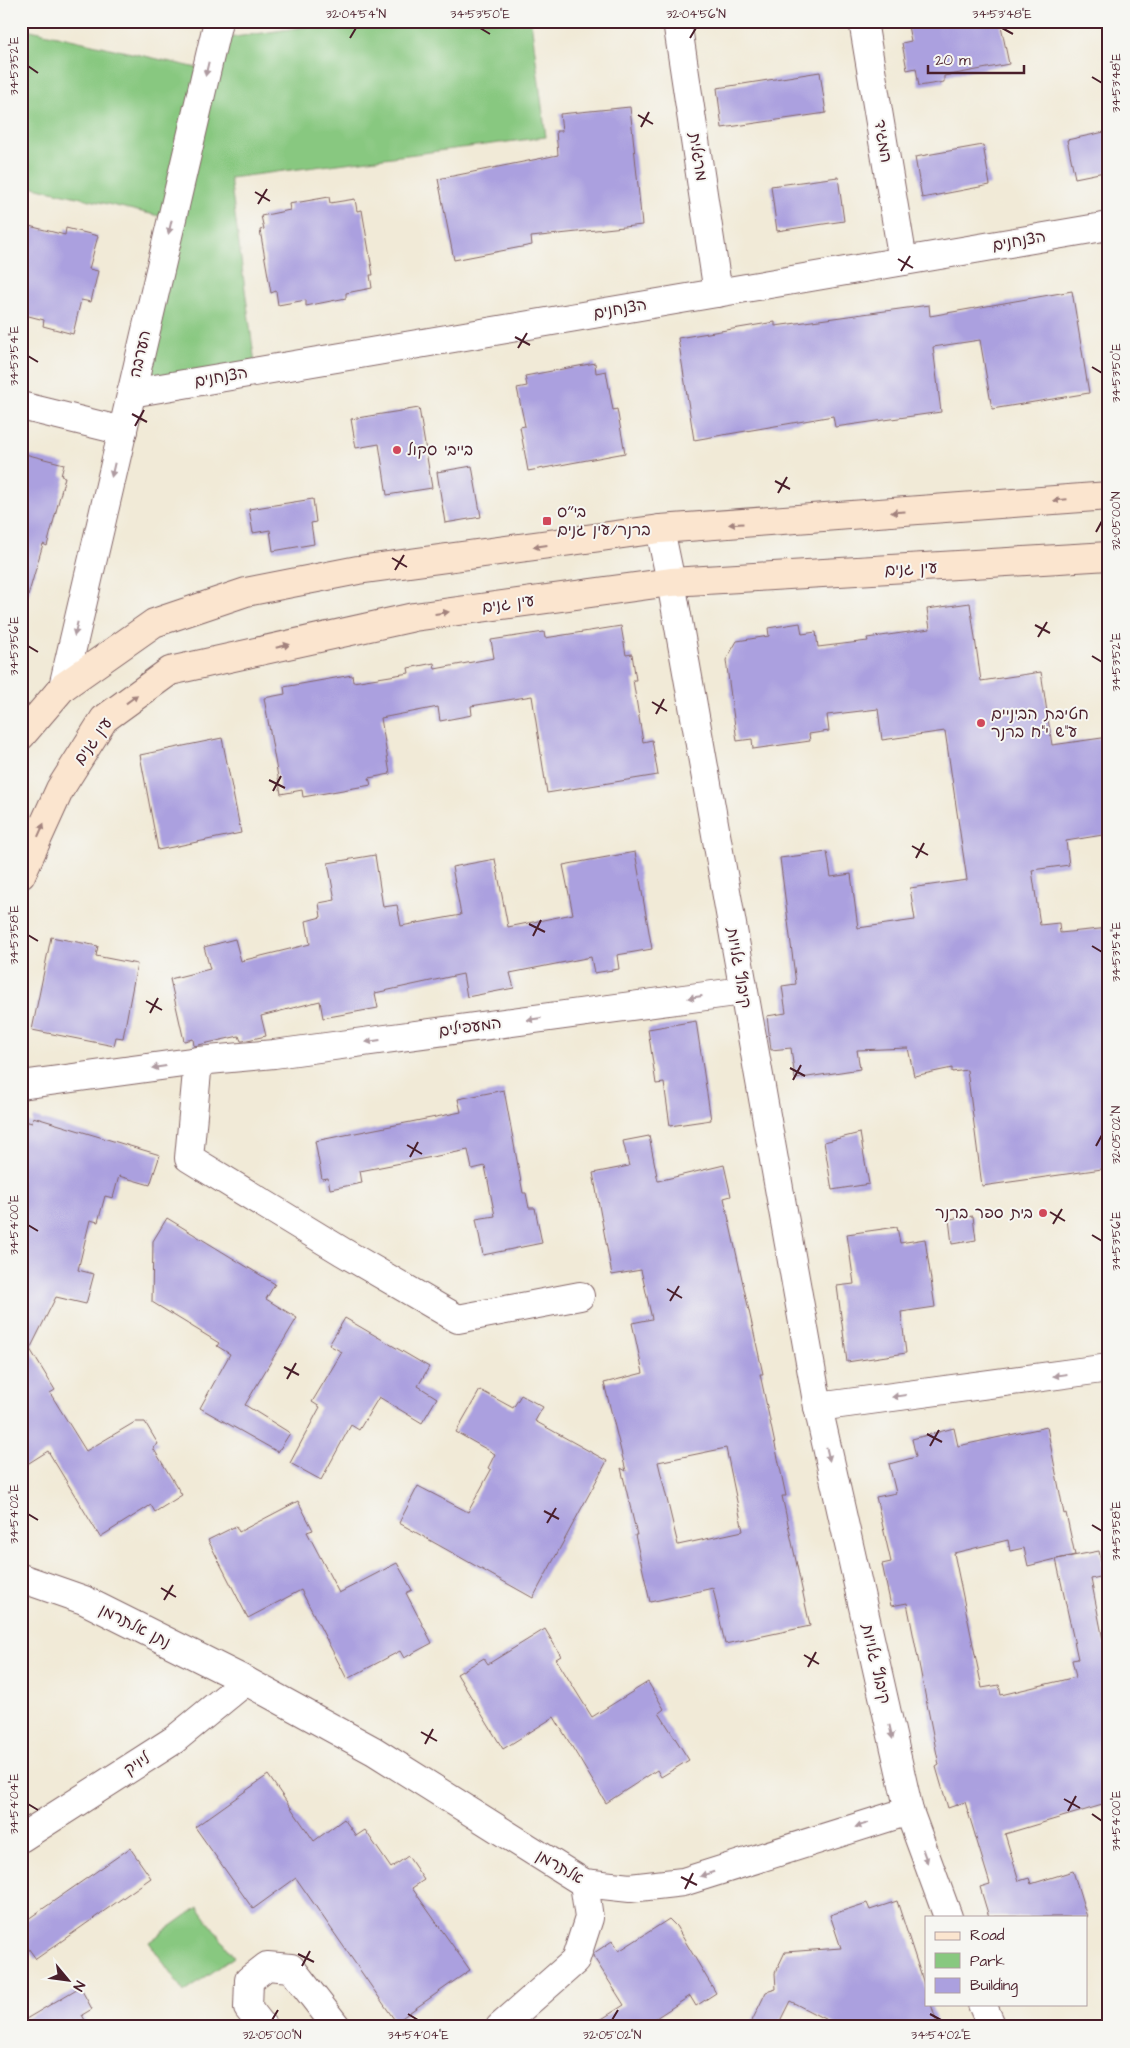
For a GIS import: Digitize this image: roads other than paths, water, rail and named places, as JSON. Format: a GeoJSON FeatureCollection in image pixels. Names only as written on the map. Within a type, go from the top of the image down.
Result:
{"type":"FeatureCollection","features":[{"type":"Feature","properties":{"kind":"main road"},"geometry":{"type":"LineString","coordinates":[[21,736],[63,687],[154,623],[246,592],[358,570],[660,529],[1109,496]]}},
{"type":"Feature","properties":{"kind":"main road","name":"עין גנים"},"geometry":{"type":"LineString","coordinates":[[21,875],[60,789],[104,719],[170,671],[414,617],[671,582],[1109,556]]}},
{"type":"Feature","properties":{"kind":"street","name":"הערבה"},"geometry":{"type":"LineString","coordinates":[[63,687],[218,21]]}},
{"type":"Feature","properties":{"kind":"street","name":"מרגלית"},"geometry":{"type":"LineString","coordinates":[[677,21],[718,293]]}},
{"type":"Feature","properties":{"kind":"street","name":"המגיד"},"geometry":{"type":"LineString","coordinates":[[863,21],[903,261]]}},
{"type":"Feature","properties":{"kind":"street","name":"הצנחנים"},"geometry":{"type":"LineString","coordinates":[[131,393],[1109,226]]}},
{"type":"Feature","properties":{"kind":"street"},"geometry":{"type":"LineString","coordinates":[[21,406],[122,432]]}},
{"type":"Feature","properties":{"kind":"street","name":"קיבוץ גלויות"},"geometry":{"type":"LineString","coordinates":[[660,529],[818,1407],[909,1811],[948,1916]]}},
{"type":"Feature","properties":{"kind":"street","name":"המעפילים"},"geometry":{"type":"LineString","coordinates":[[21,1085],[274,1054],[743,991]]}},
{"type":"Feature","properties":{"kind":"street"},"geometry":{"type":"LineString","coordinates":[[198,1062],[189,1158],[197,1163],[458,1319],[580,1296]]}},
{"type":"Feature","properties":{"kind":"street"},"geometry":{"type":"LineString","coordinates":[[818,1407],[1109,1368]]}},
{"type":"Feature","properties":{"kind":"street","name":"נתן אלתרמן"},"geometry":{"type":"LineString","coordinates":[[21,1578],[84,1600],[246,1681]]}},
{"type":"Feature","properties":{"kind":"street","name":"אלתרמן"},"geometry":{"type":"LineString","coordinates":[[246,1681],[374,1751],[584,1883],[630,1888],[683,1882],[909,1811]]}},
{"type":"Feature","properties":{"kind":"street","name":"ליויק"},"geometry":{"type":"LineString","coordinates":[[21,1838],[174,1740],[246,1681]]}},
{"type":"Feature","properties":{"kind":"street"},"geometry":{"type":"LineString","coordinates":[[500,2027],[575,1961],[589,1918],[584,1883]]}},
{"type":"Feature","properties":{"kind":"street"},"geometry":{"type":"LineString","coordinates":[[263,2027],[248,2008],[248,1980],[267,1966],[290,1968],[337,2027]]}},
{"type":"Feature","properties":{"kind":"street"},"geometry":{"type":"LineString","coordinates":[[983,2006],[992,2027]]}},
{"type":"Feature","properties":{"kind":"place","name":"בייבי סקול"},"geometry":{"type":"Point","coordinates":[397,450]}},
{"type":"Feature","properties":{"kind":"place","name":"בי״ס ברנר/עין גנים"},"geometry":{"type":"Point","coordinates":[547,521]}},
{"type":"Feature","properties":{"kind":"place","name":"חטיבת הביניים ע\"ש י\"ח ברנר"},"geometry":{"type":"Point","coordinates":[981,723]}},
{"type":"Feature","properties":{"kind":"place","name":"בית ספר ברנר"},"geometry":{"type":"Point","coordinates":[1043,1213]}}]}
